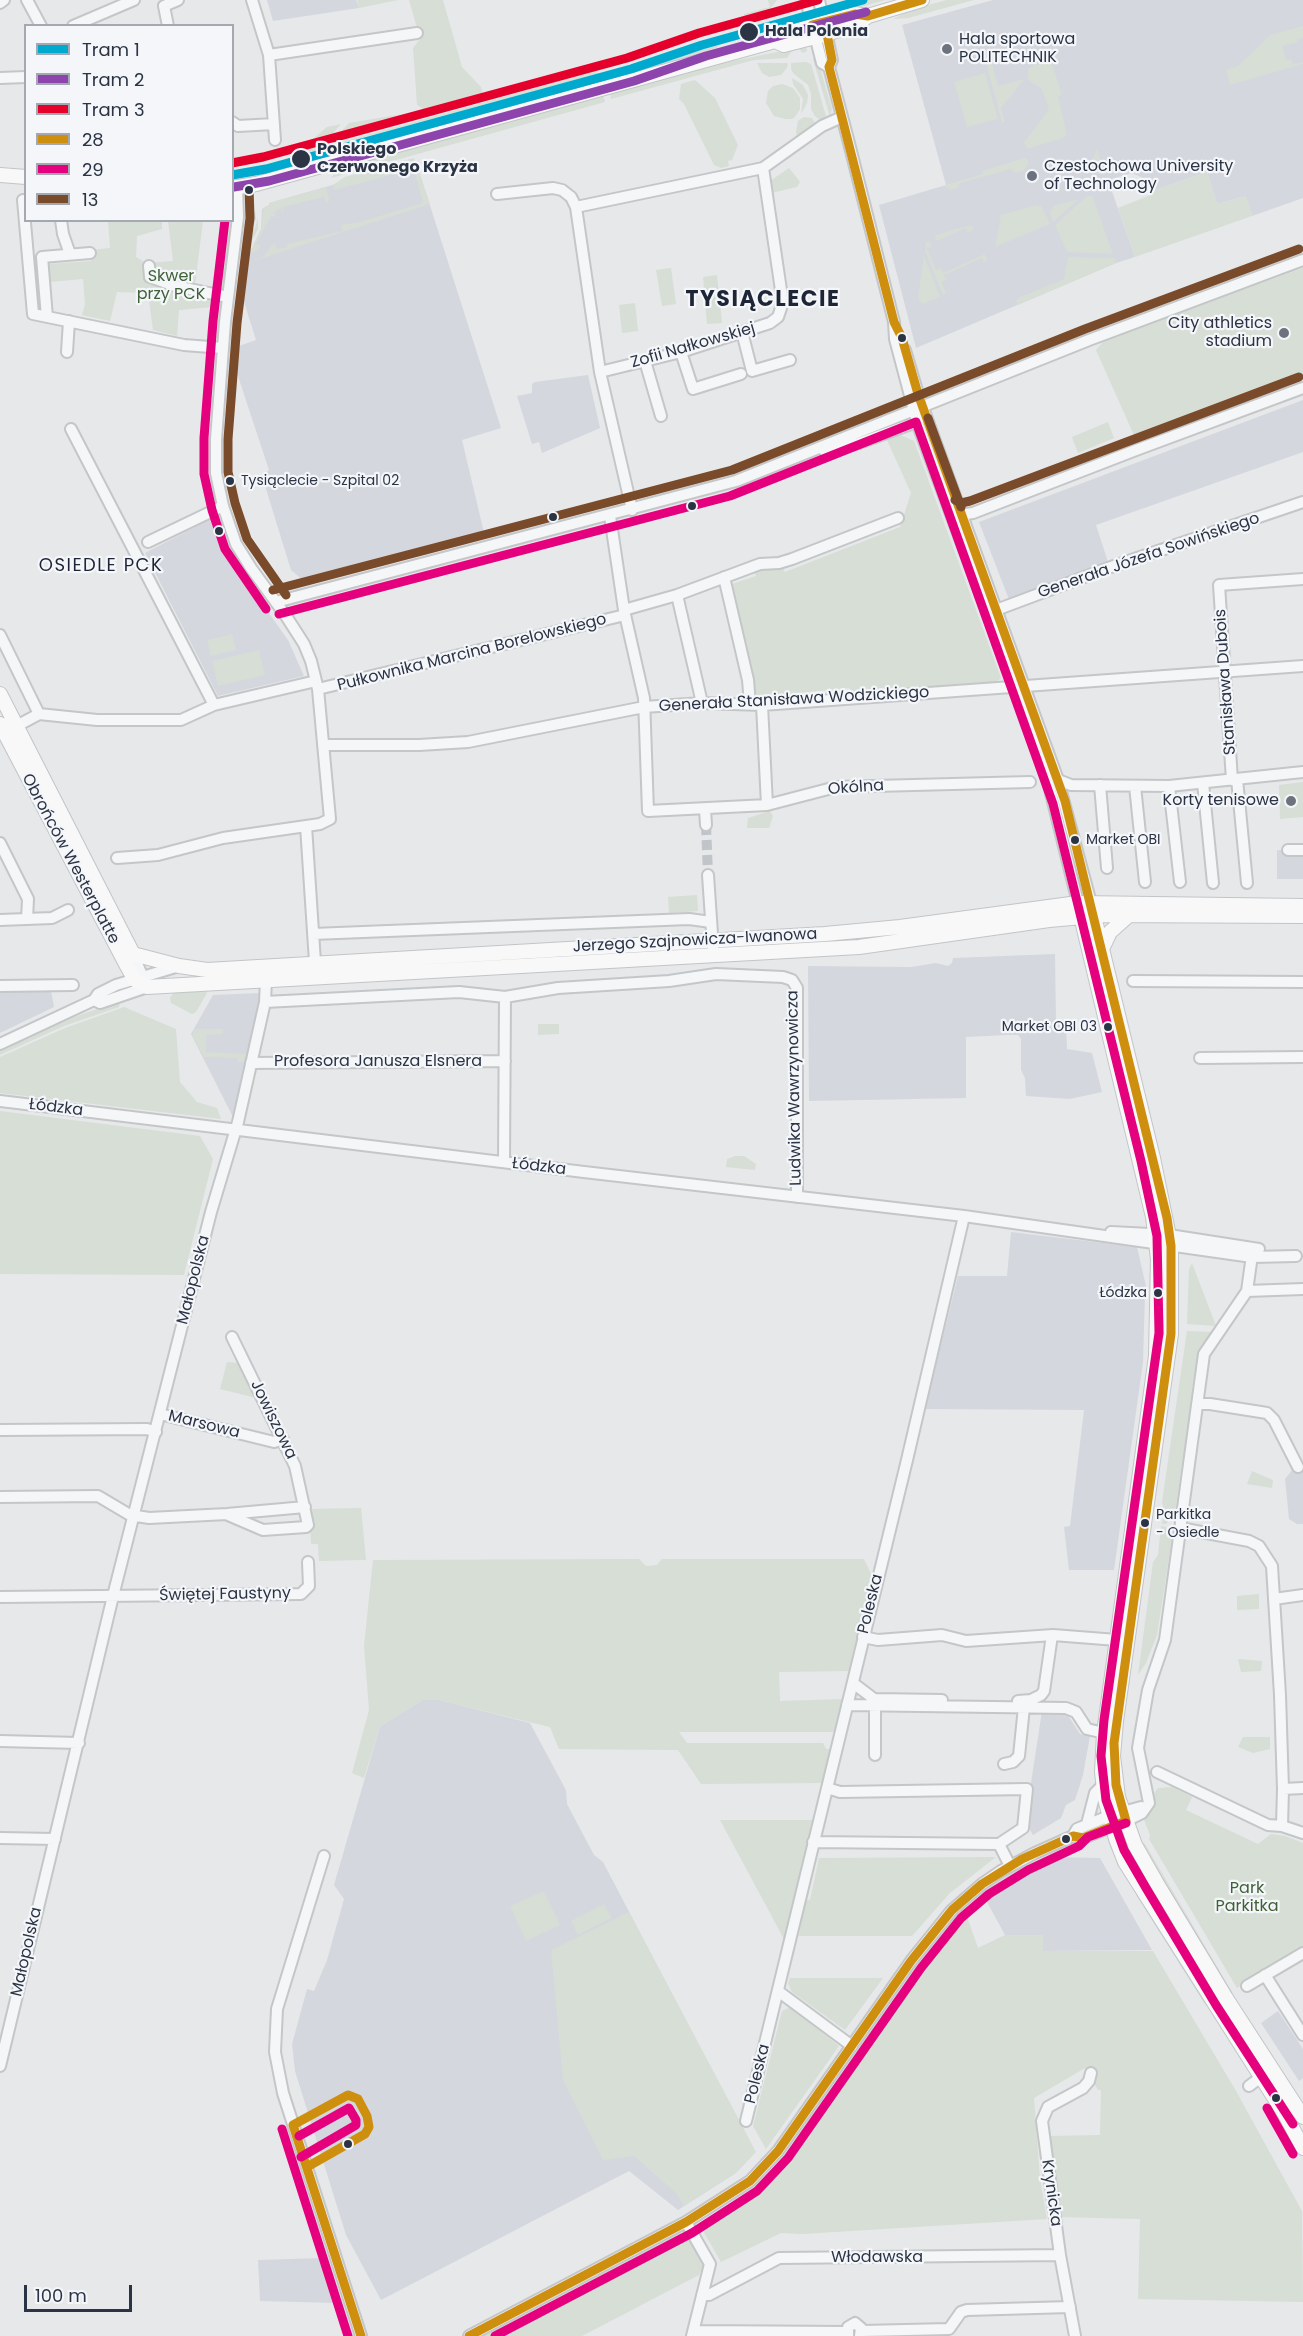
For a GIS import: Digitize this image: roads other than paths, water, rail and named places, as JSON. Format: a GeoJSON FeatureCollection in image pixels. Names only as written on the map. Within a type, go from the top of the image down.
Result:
{"type":"FeatureCollection","features":[{"type":"Feature","properties":{"kind":"main road"},"geometry":{"type":"LineString","coordinates":[[235,188],[262,183],[775,41],[784,45],[820,29],[859,23],[868,16],[922,0]]}},
{"type":"Feature","properties":{"kind":"main road"},"geometry":{"type":"LineString","coordinates":[[0,175],[24,177]]}},
{"type":"Feature","properties":{"kind":"main road","name":"Obrońców Westerplatte"},"geometry":{"type":"LineString","coordinates":[[0,694],[5,729],[53,829],[142,981]]}},
{"type":"Feature","properties":{"kind":"main road","name":"Obrońców Westerplatte"},"geometry":{"type":"LineString","coordinates":[[5,729],[133,954],[179,966]]}},
{"type":"Feature","properties":{"kind":"main road","name":"Jerzego Szajnowicza-Iwanowa"},"geometry":{"type":"LineString","coordinates":[[179,966],[207,970],[315,962],[713,947],[859,947],[1086,910],[1303,906]]}},
{"type":"Feature","properties":{"kind":"main road"},"geometry":{"type":"LineString","coordinates":[[1086,910],[1102,949],[1153,1158],[1171,1334],[1115,1732],[1117,1819],[1125,1862],[1284,2113],[1303,2148]]}},
{"type":"Feature","properties":{"kind":"main road"},"geometry":{"type":"LineString","coordinates":[[1086,910],[1163,1240],[1156,1356],[1104,1733],[1103,1785],[1117,1819],[1135,1845],[1226,1998],[1303,2117]]}},
{"type":"Feature","properties":{"kind":"main road","name":"Jerzego Szajnowicza-Iwanowa"},"geometry":{"type":"LineString","coordinates":[[1086,910],[1128,916],[1303,916]]}},
{"type":"Feature","properties":{"kind":"main road"},"geometry":{"type":"LineString","coordinates":[[1102,949],[1110,932],[1128,916]]}},
{"type":"Feature","properties":{"kind":"main road","name":"Jerzego Szajnowicza-Iwanowa"},"geometry":{"type":"LineString","coordinates":[[142,981],[175,984],[266,979],[713,947]]}},
{"type":"Feature","properties":{"kind":"street"},"geometry":{"type":"LineString","coordinates":[[0,3],[4,0]]}},
{"type":"Feature","properties":{"kind":"street"},"geometry":{"type":"LineString","coordinates":[[27,0],[40,24]]}},
{"type":"Feature","properties":{"kind":"street"},"geometry":{"type":"LineString","coordinates":[[78,24],[134,0]]}},
{"type":"Feature","properties":{"kind":"street"},"geometry":{"type":"LineString","coordinates":[[168,24],[164,6],[178,0]]}},
{"type":"Feature","properties":{"kind":"street"},"geometry":{"type":"LineString","coordinates":[[252,0],[269,55],[275,140]]}},
{"type":"Feature","properties":{"kind":"street"},"geometry":{"type":"LineString","coordinates":[[806,0],[820,29]]}},
{"type":"Feature","properties":{"kind":"street"},"geometry":{"type":"LineString","coordinates":[[799,457],[859,443],[917,422],[921,416],[902,338],[894,322],[829,67],[822,63],[819,0]]}},
{"type":"Feature","properties":{"kind":"street"},"geometry":{"type":"LineString","coordinates":[[269,55],[417,33]]}},
{"type":"Feature","properties":{"kind":"street"},"geometry":{"type":"LineString","coordinates":[[0,78],[24,77]]}},
{"type":"Feature","properties":{"kind":"street"},"geometry":{"type":"LineString","coordinates":[[576,207],[763,168],[822,126],[842,117]]}},
{"type":"Feature","properties":{"kind":"street"},"geometry":{"type":"LineString","coordinates":[[234,123],[238,126],[274,124]]}},
{"type":"Feature","properties":{"kind":"street","name":"Zofii Nałkowskiej"},"geometry":{"type":"LineString","coordinates":[[600,372],[681,352],[770,323],[778,317],[782,301],[763,168]]}},
{"type":"Feature","properties":{"kind":"street"},"geometry":{"type":"LineString","coordinates":[[117,858],[158,855],[223,838],[306,826],[330,819],[317,685],[304,644],[236,544],[223,506],[216,473],[216,439],[228,297],[238,217],[235,188]]}},
{"type":"Feature","properties":{"kind":"street"},"geometry":{"type":"LineString","coordinates":[[497,194],[553,188],[562,190],[571,197],[576,207],[600,372],[632,510]]}},
{"type":"Feature","properties":{"kind":"street"},"geometry":{"type":"LineString","coordinates":[[23,200],[24,211]]}},
{"type":"Feature","properties":{"kind":"street"},"geometry":{"type":"LineString","coordinates":[[25,222],[33,314],[184,345],[224,348]]}},
{"type":"Feature","properties":{"kind":"street"},"geometry":{"type":"LineString","coordinates":[[61,222],[70,255]]}},
{"type":"Feature","properties":{"kind":"street"},"geometry":{"type":"LineString","coordinates":[[47,317],[42,257],[90,254]]}},
{"type":"Feature","properties":{"kind":"street"},"geometry":{"type":"LineString","coordinates":[[276,602],[736,481],[1089,340],[1303,260]]}},
{"type":"Feature","properties":{"kind":"street"},"geometry":{"type":"LineString","coordinates":[[149,266],[150,277],[175,286],[228,297]]}},
{"type":"Feature","properties":{"kind":"street"},"geometry":{"type":"LineString","coordinates":[[67,352],[69,321]]}},
{"type":"Feature","properties":{"kind":"street"},"geometry":{"type":"LineString","coordinates":[[742,333],[752,371],[790,360]]}},
{"type":"Feature","properties":{"kind":"street"},"geometry":{"type":"LineString","coordinates":[[681,352],[693,389],[741,374]]}},
{"type":"Feature","properties":{"kind":"street"},"geometry":{"type":"LineString","coordinates":[[645,361],[661,416]]}},
{"type":"Feature","properties":{"kind":"street"},"geometry":{"type":"LineString","coordinates":[[950,511],[964,515],[1303,388]]}},
{"type":"Feature","properties":{"kind":"street"},"geometry":{"type":"LineString","coordinates":[[918,408],[964,515],[1045,769],[1063,796],[1086,910]]}},
{"type":"Feature","properties":{"kind":"street"},"geometry":{"type":"LineString","coordinates":[[917,422],[1019,686],[1054,784],[1086,910]]}},
{"type":"Feature","properties":{"kind":"street"},"geometry":{"type":"LineString","coordinates":[[71,429],[214,705]]}},
{"type":"Feature","properties":{"kind":"street","name":"Generała Józefa Sowińskiego"},"geometry":{"type":"LineString","coordinates":[[996,610],[1303,502]]}},
{"type":"Feature","properties":{"kind":"street"},"geometry":{"type":"LineString","coordinates":[[148,542],[223,506]]}},
{"type":"Feature","properties":{"kind":"street"},"geometry":{"type":"LineString","coordinates":[[610,516],[625,613],[644,707]]}},
{"type":"Feature","properties":{"kind":"street","name":"Pułkownika Marcina Borelowskiego"},"geometry":{"type":"LineString","coordinates":[[317,685],[625,613],[760,564],[792,559],[898,518]]}},
{"type":"Feature","properties":{"kind":"street"},"geometry":{"type":"LineString","coordinates":[[724,577],[748,680],[750,704]]}},
{"type":"Feature","properties":{"kind":"street","name":"Stanisława Dubois"},"geometry":{"type":"LineString","coordinates":[[1247,883],[1234,779],[1219,585],[1303,579]]}},
{"type":"Feature","properties":{"kind":"street"},"geometry":{"type":"LineString","coordinates":[[677,595],[702,703]]}},
{"type":"Feature","properties":{"kind":"street"},"geometry":{"type":"LineString","coordinates":[[0,635],[39,714]]}},
{"type":"Feature","properties":{"kind":"street","name":"Generała Stanisława Wodzickiego"},"geometry":{"type":"LineString","coordinates":[[323,745],[419,745],[468,742],[644,707],[702,703],[762,705],[1303,666]]}},
{"type":"Feature","properties":{"kind":"street"},"geometry":{"type":"LineString","coordinates":[[5,729],[39,714],[96,720],[181,720],[214,705],[317,685]]}},
{"type":"Feature","properties":{"kind":"street"},"geometry":{"type":"LineString","coordinates":[[762,705],[766,805]]}},
{"type":"Feature","properties":{"kind":"street","name":"Okólna"},"geometry":{"type":"LineString","coordinates":[[644,707],[648,811],[766,805],[836,787],[1030,782],[1071,785],[1169,786],[1303,772]]}},
{"type":"Feature","properties":{"kind":"street"},"geometry":{"type":"LineString","coordinates":[[1030,782],[1037,779],[1045,769]]}},
{"type":"Feature","properties":{"kind":"street"},"geometry":{"type":"LineString","coordinates":[[1203,783],[1213,883]]}},
{"type":"Feature","properties":{"kind":"street"},"geometry":{"type":"LineString","coordinates":[[1063,796],[1071,785]]}},
{"type":"Feature","properties":{"kind":"street"},"geometry":{"type":"LineString","coordinates":[[1100,785],[1107,868]]}},
{"type":"Feature","properties":{"kind":"street"},"geometry":{"type":"LineString","coordinates":[[1135,786],[1145,882]]}},
{"type":"Feature","properties":{"kind":"street"},"geometry":{"type":"LineString","coordinates":[[1169,786],[1180,882]]}},
{"type":"Feature","properties":{"kind":"street"},"geometry":{"type":"LineString","coordinates":[[705,809],[706,825]]}},
{"type":"Feature","properties":{"kind":"street"},"geometry":{"type":"LineString","coordinates":[[306,826],[315,962]]}},
{"type":"Feature","properties":{"kind":"street"},"geometry":{"type":"LineString","coordinates":[[0,843],[28,899],[27,919]]}},
{"type":"Feature","properties":{"kind":"street"},"geometry":{"type":"LineString","coordinates":[[1288,850],[1303,850]]}},
{"type":"Feature","properties":{"kind":"street"},"geometry":{"type":"LineString","coordinates":[[708,875],[713,947]]}},
{"type":"Feature","properties":{"kind":"street"},"geometry":{"type":"LineString","coordinates":[[0,920],[52,918],[68,910]]}},
{"type":"Feature","properties":{"kind":"street"},"geometry":{"type":"LineString","coordinates":[[313,934],[689,919],[711,922]]}},
{"type":"Feature","properties":{"kind":"street","name":"Obrońców Westerplatte"},"geometry":{"type":"LineString","coordinates":[[133,954],[142,981]]}},
{"type":"Feature","properties":{"kind":"street","name":"Jerzego Szajnowicza-Iwanowa"},"geometry":{"type":"LineString","coordinates":[[0,1044],[94,1000],[98,994],[116,985],[142,981],[179,966]]}},
{"type":"Feature","properties":{"kind":"street","name":"Jerzego Szajnowicza-Iwanowa"},"geometry":{"type":"LineString","coordinates":[[266,1002],[459,992],[505,997],[558,988],[669,981],[716,974],[783,977],[792,980]]}},
{"type":"Feature","properties":{"kind":"street","name":"Małopolska"},"geometry":{"type":"LineString","coordinates":[[0,2066],[113,1596],[135,1517],[210,1212],[236,1129],[266,1002],[266,979]]}},
{"type":"Feature","properties":{"kind":"street","name":"Ludwika Wawrzynowicza"},"geometry":{"type":"LineString","coordinates":[[792,980],[797,988],[797,1197]]}},
{"type":"Feature","properties":{"kind":"street"},"geometry":{"type":"LineString","coordinates":[[1133,981],[1303,982]]}},
{"type":"Feature","properties":{"kind":"street"},"geometry":{"type":"LineString","coordinates":[[0,986],[73,985]]}},
{"type":"Feature","properties":{"kind":"street","name":"Profesora Janusza Elsnera"},"geometry":{"type":"LineString","coordinates":[[504,1162],[505,997]]}},
{"type":"Feature","properties":{"kind":"street"},"geometry":{"type":"LineString","coordinates":[[1200,1058],[1303,1057]]}},
{"type":"Feature","properties":{"kind":"street","name":"Profesora Janusza Elsnera"},"geometry":{"type":"LineString","coordinates":[[250,1063],[505,1061]]}},
{"type":"Feature","properties":{"kind":"street","name":"Łódzka"},"geometry":{"type":"LineString","coordinates":[[0,1101],[1300,1257]]}},
{"type":"Feature","properties":{"kind":"street","name":"Poleska"},"geometry":{"type":"LineString","coordinates":[[746,2121],[964,1216]]}},
{"type":"Feature","properties":{"kind":"street"},"geometry":{"type":"LineString","coordinates":[[1073,1836],[1083,1838],[1141,1807],[1144,1810],[1149,1803],[1138,1748],[1148,1690],[1165,1640],[1204,1354],[1247,1291],[1253,1252]]}},
{"type":"Feature","properties":{"kind":"street"},"geometry":{"type":"LineString","coordinates":[[1247,1291],[1303,1289]]}},
{"type":"Feature","properties":{"kind":"street","name":"Jowiszowa"},"geometry":{"type":"LineString","coordinates":[[232,1337],[295,1466],[305,1507]]}},
{"type":"Feature","properties":{"kind":"street"},"geometry":{"type":"LineString","coordinates":[[1197,1404],[1268,1413],[1274,1420],[1298,1467]]}},
{"type":"Feature","properties":{"kind":"street","name":"Marsowa"},"geometry":{"type":"LineString","coordinates":[[160,1414],[274,1442],[283,1439]]}},
{"type":"Feature","properties":{"kind":"street"},"geometry":{"type":"LineString","coordinates":[[0,1430],[147,1429],[156,1432]]}},
{"type":"Feature","properties":{"kind":"street"},"geometry":{"type":"LineString","coordinates":[[0,1497],[102,1497],[135,1517],[227,1514],[305,1507],[308,1521],[306,1527],[263,1530],[227,1514]]}},
{"type":"Feature","properties":{"kind":"street"},"geometry":{"type":"LineString","coordinates":[[1180,1528],[1248,1541],[1259,1546],[1272,1566],[1283,1789],[1282,1826]]}},
{"type":"Feature","properties":{"kind":"street","name":"Świętej Faustyny"},"geometry":{"type":"LineString","coordinates":[[113,1596],[301,1594],[309,1586],[308,1562]]}},
{"type":"Feature","properties":{"kind":"street"},"geometry":{"type":"LineString","coordinates":[[1275,1599],[1303,1594]]}},
{"type":"Feature","properties":{"kind":"street"},"geometry":{"type":"LineString","coordinates":[[0,1597],[113,1596]]}},
{"type":"Feature","properties":{"kind":"street"},"geometry":{"type":"LineString","coordinates":[[863,1637],[878,1640],[942,1635],[966,1641],[1052,1635],[1117,1640]]}},
{"type":"Feature","properties":{"kind":"street"},"geometry":{"type":"LineString","coordinates":[[853,1683],[874,1699],[1031,1700],[1044,1691],[1052,1635]]}},
{"type":"Feature","properties":{"kind":"street"},"geometry":{"type":"LineString","coordinates":[[847,1705],[1070,1709],[1076,1712],[1087,1729],[1104,1733]]}},
{"type":"Feature","properties":{"kind":"street"},"geometry":{"type":"LineString","coordinates":[[875,1707],[875,1755]]}},
{"type":"Feature","properties":{"kind":"street"},"geometry":{"type":"LineString","coordinates":[[1005,1764],[1013,1762],[1018,1756],[1024,1707]]}},
{"type":"Feature","properties":{"kind":"street"},"geometry":{"type":"LineString","coordinates":[[0,1741],[79,1743]]}},
{"type":"Feature","properties":{"kind":"street"},"geometry":{"type":"LineString","coordinates":[[1157,1772],[1268,1825],[1282,1826],[1303,1833]]}},
{"type":"Feature","properties":{"kind":"street"},"geometry":{"type":"LineString","coordinates":[[1087,1824],[1095,1793],[1103,1785]]}},
{"type":"Feature","properties":{"kind":"street"},"geometry":{"type":"LineString","coordinates":[[813,1842],[999,1844],[1023,1828],[1027,1789],[840,1792],[827,1788]]}},
{"type":"Feature","properties":{"kind":"street"},"geometry":{"type":"LineString","coordinates":[[1283,1789],[1303,1788]]}},
{"type":"Feature","properties":{"kind":"street"},"geometry":{"type":"LineString","coordinates":[[469,2336],[686,2222],[727,2198],[750,2181],[768,2162],[930,1935],[952,1910],[982,1884],[1010,1866],[1073,1836],[1077,1829],[1087,1824],[1117,1819]]}},
{"type":"Feature","properties":{"kind":"street"},"geometry":{"type":"LineString","coordinates":[[0,1838],[55,1839]]}},
{"type":"Feature","properties":{"kind":"street"},"geometry":{"type":"LineString","coordinates":[[999,1844],[1010,1866]]}},
{"type":"Feature","properties":{"kind":"street"},"geometry":{"type":"LineString","coordinates":[[324,1856],[277,2009],[275,2052],[283,2093],[361,2336]]}},
{"type":"Feature","properties":{"kind":"street"},"geometry":{"type":"LineString","coordinates":[[1247,1986],[1303,1953]]}},
{"type":"Feature","properties":{"kind":"street"},"geometry":{"type":"LineString","coordinates":[[1265,1975],[1303,2035]]}},
{"type":"Feature","properties":{"kind":"street"},"geometry":{"type":"LineString","coordinates":[[778,1991],[852,2046]]}},
{"type":"Feature","properties":{"kind":"street","name":"Krynicka"},"geometry":{"type":"LineString","coordinates":[[1075,2336],[1060,2255],[1042,2121],[1048,2107],[1083,2088],[1089,2081],[1090,2073]]}},
{"type":"Feature","properties":{"kind":"street"},"geometry":{"type":"LineString","coordinates":[[1249,2086],[1261,2077]]}},
{"type":"Feature","properties":{"kind":"street"},"geometry":{"type":"LineString","coordinates":[[686,2222],[710,2264],[693,2333],[847,2334],[848,2326],[852,2324],[858,2324],[861,2333],[949,2330],[961,2312],[967,2310],[1070,2307]]}},
{"type":"Feature","properties":{"kind":"street","name":"Włodawska"},"geometry":{"type":"LineString","coordinates":[[702,2295],[709,2295],[779,2258],[1060,2255]]}},
{"type":"Feature","properties":{"kind":"tunnel"},"geometry":{"type":"LineString","coordinates":[[706,825],[708,875]]}},
{"type":"Feature","properties":{"kind":"tram line","name":"3"},"geometry":{"type":"LineString","coordinates":[[234,163],[263,157],[627,58],[699,33],[818,0]]}},
{"type":"Feature","properties":{"kind":"tram line","name":"1"},"geometry":{"type":"LineString","coordinates":[[234,175],[266,169],[631,69],[702,45],[863,0]]}},
{"type":"Feature","properties":{"kind":"tram line","name":"2"},"geometry":{"type":"LineString","coordinates":[[234,187],[269,181],[634,81],[706,56],[866,12]]}},
{"type":"Feature","properties":{"kind":"place","name":"Hala Polonia"},"geometry":{"type":"Point","coordinates":[749,32]}},
{"type":"Feature","properties":{"kind":"place","name":"Hala sportowa POLITECHNIK"},"geometry":{"type":"Point","coordinates":[947,49]}},
{"type":"Feature","properties":{"kind":"place","name":"Polskiego Czerwonego Krzyża"},"geometry":{"type":"Point","coordinates":[301,159]}},
{"type":"Feature","properties":{"kind":"place","name":"Czestochowa University of Technology"},"geometry":{"type":"Point","coordinates":[1032,176]}},
{"type":"Feature","properties":{"kind":"place","name":"City athletics stadium"},"geometry":{"type":"Point","coordinates":[1284,333]}},
{"type":"Feature","properties":{"kind":"place","name":"Tysiąclecie - Szpital 02"},"geometry":{"type":"Point","coordinates":[230,481]}},
{"type":"Feature","properties":{"kind":"place","name":"Korty tenisowe"},"geometry":{"type":"Point","coordinates":[1291,801]}},
{"type":"Feature","properties":{"kind":"place","name":"Market OBI"},"geometry":{"type":"Point","coordinates":[1075,840]}},
{"type":"Feature","properties":{"kind":"place","name":"Market OBI 03"},"geometry":{"type":"Point","coordinates":[1108,1027]}},
{"type":"Feature","properties":{"kind":"place","name":"Łódzka"},"geometry":{"type":"Point","coordinates":[1158,1293]}},
{"type":"Feature","properties":{"kind":"place","name":"Parkitka - Osiedle"},"geometry":{"type":"Point","coordinates":[1145,1523]}},
{"type":"Feature","properties":{"kind":"district","name":"TYSIĄCLECIE"},"geometry":{"type":"Point","coordinates":[763,300]}},
{"type":"Feature","properties":{"kind":"district","name":"OSIEDLE PCK"},"geometry":{"type":"Point","coordinates":[101,566]}},
{"type":"Feature","properties":{"kind":"park label","name":"Skwer przy PCK"},"geometry":{"type":"Point","coordinates":[171,286]}},
{"type":"Feature","properties":{"kind":"park label","name":"Park Parkitka"},"geometry":{"type":"Point","coordinates":[1247,1898]}}]}
